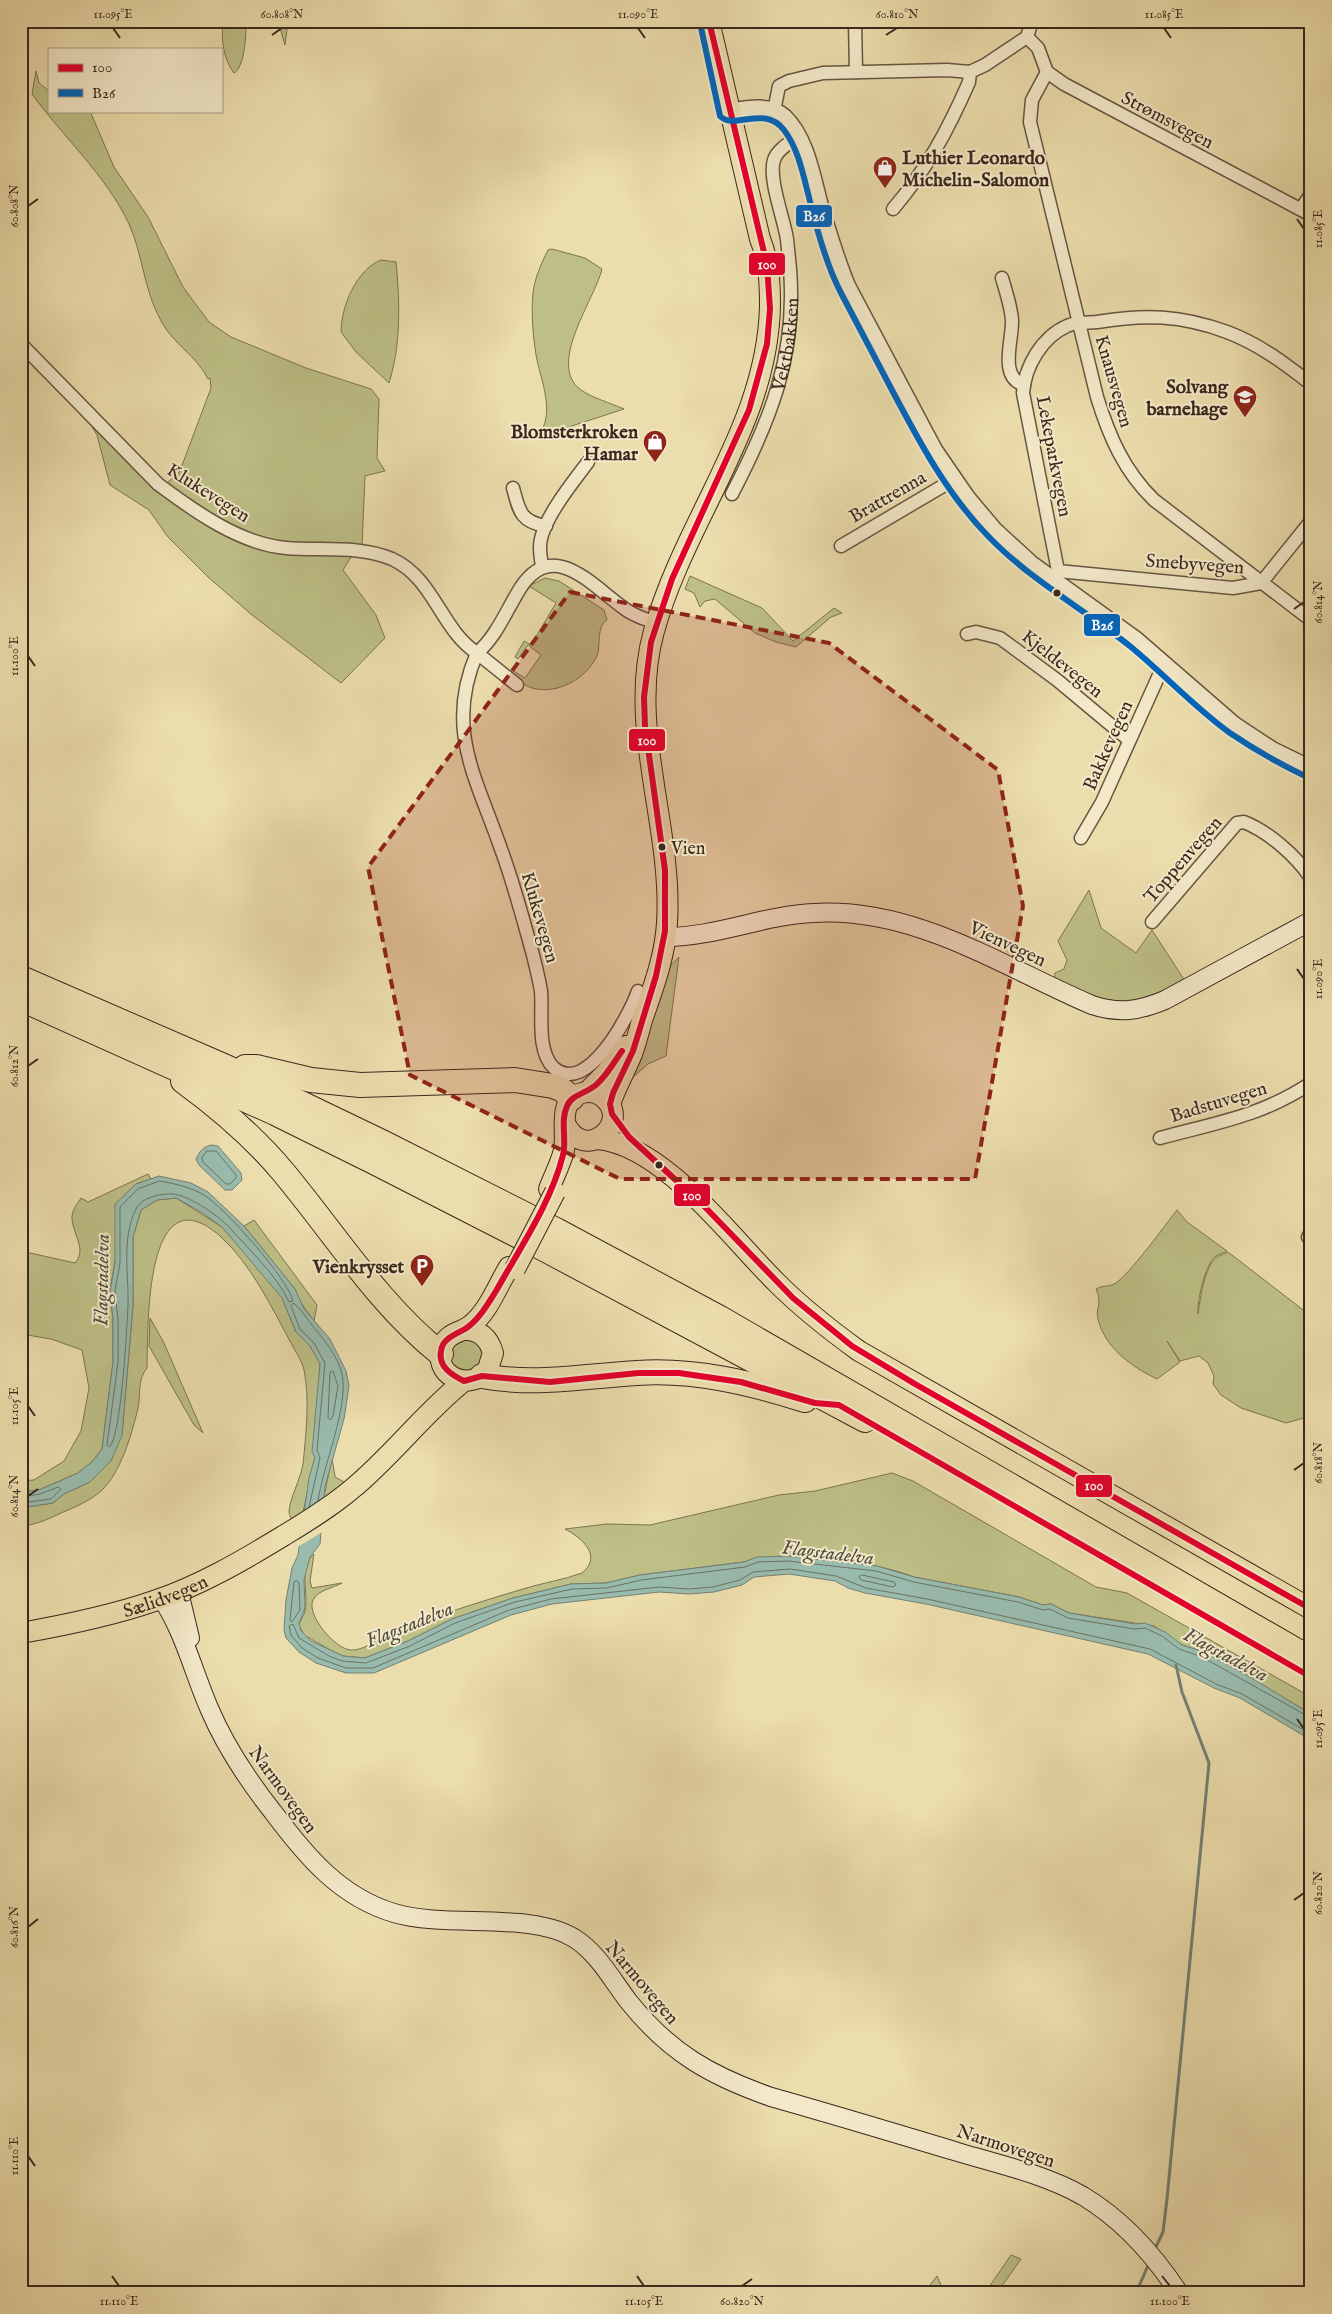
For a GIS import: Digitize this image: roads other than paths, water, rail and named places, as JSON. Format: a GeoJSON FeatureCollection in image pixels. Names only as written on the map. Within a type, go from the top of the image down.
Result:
{"type":"FeatureCollection","features":[{"type":"Feature","properties":{"kind":"highway"},"geometry":{"type":"LineString","coordinates":[[21,978],[226,1068],[507,1205],[704,1309],[1311,1659]]}},
{"type":"Feature","properties":{"kind":"highway"},"geometry":{"type":"LineString","coordinates":[[21,999],[141,1051],[275,1113],[464,1207],[839,1405],[1311,1677]]}},
{"type":"Feature","properties":{"kind":"highway"},"geometry":{"type":"LineString","coordinates":[[141,1051],[233,1120],[264,1150],[380,1292],[442,1360]]}},
{"type":"Feature","properties":{"kind":"highway"},"geometry":{"type":"LineString","coordinates":[[226,1068],[256,1068],[311,1080],[360,1085],[515,1080],[553,1086],[580,1095]]}},
{"type":"Feature","properties":{"kind":"highway"},"geometry":{"type":"LineString","coordinates":[[473,1379],[557,1381],[638,1373],[679,1373],[741,1382],[815,1404],[839,1405]]}},
{"type":"Feature","properties":{"kind":"main road"},"geometry":{"type":"LineString","coordinates":[[709,21],[735,111]]}},
{"type":"Feature","properties":{"kind":"main road"},"geometry":{"type":"LineString","coordinates":[[722,21],[735,111]]}},
{"type":"Feature","properties":{"kind":"main road","name":"Vektbakken"},"geometry":{"type":"LineString","coordinates":[[611,1110],[632,1054],[659,970],[666,937],[666,872],[646,723],[645,673],[656,623],[683,551],[734,449],[753,400],[763,365],[769,328],[770,288],[767,256],[760,239],[735,111]]}},
{"type":"Feature","properties":{"kind":"main road","name":"Vienvegen"},"geometry":{"type":"LineString","coordinates":[[666,937],[685,937],[763,919],[814,912],[876,917],[901,923],[953,941],[1092,1005],[1116,1012],[1126,1012],[1148,1007],[1165,1000],[1311,921]]}},
{"type":"Feature","properties":{"kind":"main road","name":"Vektbakken"},"geometry":{"type":"LineString","coordinates":[[580,1095],[606,1073],[640,1028]]}},
{"type":"Feature","properties":{"kind":"main road"},"geometry":{"type":"LineString","coordinates":[[552,1190],[563,1155],[565,1110],[580,1095],[600,1095],[648,1158],[691,1194],[800,1305],[859,1351],[1311,1609]]}},
{"type":"Feature","properties":{"kind":"main road"},"geometry":{"type":"LineString","coordinates":[[426,1416],[473,1379],[492,1360],[488,1341],[494,1316],[512,1268],[552,1190],[571,1162],[594,1140],[609,1130],[611,1110]]}},
{"type":"Feature","properties":{"kind":"main road"},"geometry":{"type":"LineString","coordinates":[[565,1123],[577,1138],[609,1140],[648,1158]]}},
{"type":"Feature","properties":{"kind":"main road"},"geometry":{"type":"LineString","coordinates":[[426,1416],[439,1388],[442,1360],[449,1336],[464,1330],[478,1318],[512,1268]]}},
{"type":"Feature","properties":{"kind":"main road"},"geometry":{"type":"LineString","coordinates":[[464,1330],[479,1332],[488,1341]]}},
{"type":"Feature","properties":{"kind":"main road"},"geometry":{"type":"LineString","coordinates":[[442,1360],[452,1376],[473,1379]]}},
{"type":"Feature","properties":{"kind":"main road","name":"Sælidvegen"},"geometry":{"type":"LineString","coordinates":[[21,1633],[110,1614],[170,1595],[235,1564],[332,1505],[374,1470],[426,1416]]}},
{"type":"Feature","properties":{"kind":"main road","name":"Narmovegen"},"geometry":{"type":"LineString","coordinates":[[170,1595],[194,1668],[221,1735],[252,1785],[308,1857],[330,1879],[359,1899],[381,1909],[411,1917],[536,1925],[565,1933],[581,1943],[594,1955],[646,2023],[664,2041],[708,2072],[764,2094],[1057,2184],[1082,2196],[1107,2213],[1143,2246],[1179,2293]]}},
{"type":"Feature","properties":{"kind":"street"},"geometry":{"type":"LineString","coordinates":[[855,21],[856,72]]}},
{"type":"Feature","properties":{"kind":"street"},"geometry":{"type":"LineString","coordinates":[[774,111],[779,86],[789,81],[823,73],[970,72],[985,65],[1027,37],[1032,21]]}},
{"type":"Feature","properties":{"kind":"street"},"geometry":{"type":"LineString","coordinates":[[1027,37],[1038,48],[1048,72]]}},
{"type":"Feature","properties":{"kind":"street"},"geometry":{"type":"LineString","coordinates":[[893,209],[917,182],[937,151],[969,82],[970,72]]}},
{"type":"Feature","properties":{"kind":"street","name":"Strømsvegen"},"geometry":{"type":"LineString","coordinates":[[1048,72],[1100,104],[1306,212]]}},
{"type":"Feature","properties":{"kind":"street","name":"Knausvegen"},"geometry":{"type":"LineString","coordinates":[[1048,72],[1032,100],[1030,122],[1105,423],[1119,455],[1136,481],[1154,500],[1311,620]]}},
{"type":"Feature","properties":{"kind":"street"},"geometry":{"type":"LineString","coordinates":[[735,111],[756,108],[774,111],[783,116],[798,137],[847,286],[921,427],[953,480],[994,530],[1055,575],[1254,739],[1311,769]]}},
{"type":"Feature","properties":{"kind":"street","name":"Vektbakken"},"geometry":{"type":"LineString","coordinates":[[732,494],[773,407],[786,357],[790,320],[790,271],[787,239],[773,176],[773,161],[778,152],[798,137]]}},
{"type":"Feature","properties":{"kind":"street"},"geometry":{"type":"LineString","coordinates":[[1306,212],[1311,194]]}},
{"type":"Feature","properties":{"kind":"street"},"geometry":{"type":"LineString","coordinates":[[1002,278],[1012,321],[1010,368],[1015,380],[1024,385]]}},
{"type":"Feature","properties":{"kind":"street","name":"Lekeparkvegen"},"geometry":{"type":"LineString","coordinates":[[1055,575],[1025,408],[1024,385],[1032,360],[1044,346],[1069,325],[1128,317],[1159,316],[1205,324],[1257,345],[1311,384]]}},
{"type":"Feature","properties":{"kind":"street","name":"Klukevegen"},"geometry":{"type":"LineString","coordinates":[[21,344],[158,484],[176,497],[228,529],[268,545],[297,549],[348,550],[392,559],[417,577],[464,644],[517,685]]}},
{"type":"Feature","properties":{"kind":"street"},"geometry":{"type":"LineString","coordinates":[[588,462],[568,488],[546,526],[540,546],[542,566],[550,564],[563,566],[577,573],[629,612],[656,623]]}},
{"type":"Feature","properties":{"kind":"street","name":"Brattrenna"},"geometry":{"type":"LineString","coordinates":[[841,546],[953,480]]}},
{"type":"Feature","properties":{"kind":"street"},"geometry":{"type":"LineString","coordinates":[[513,488],[520,513],[525,519],[546,526]]}},
{"type":"Feature","properties":{"kind":"street","name":"Smebyvegen"},"geometry":{"type":"LineString","coordinates":[[1055,575],[1233,588],[1249,587],[1261,583],[1311,521]]}},
{"type":"Feature","properties":{"kind":"street","name":"Klukevegen"},"geometry":{"type":"LineString","coordinates":[[542,566],[534,570],[522,586],[490,642],[478,654],[471,669],[464,702],[463,727],[465,746],[473,777],[513,884],[531,948],[541,991],[544,1051],[552,1066],[564,1074],[583,1070],[593,1062],[622,1025],[638,991]]}},
{"type":"Feature","properties":{"kind":"street","name":"Kjeldevegen"},"geometry":{"type":"LineString","coordinates":[[967,634],[976,632],[1000,638],[1057,680],[1129,740]]}},
{"type":"Feature","properties":{"kind":"street","name":"Bakkevegen"},"geometry":{"type":"LineString","coordinates":[[1081,838],[1102,802],[1164,664]]}},
{"type":"Feature","properties":{"kind":"street","name":"Toppenvegen"},"geometry":{"type":"LineString","coordinates":[[1152,922],[1236,823],[1244,822],[1258,830],[1293,857],[1311,878]]}},
{"type":"Feature","properties":{"kind":"street","name":"Badstuvegen"},"geometry":{"type":"LineString","coordinates":[[1160,1138],[1203,1129],[1254,1114],[1273,1106],[1311,1083]]}},
{"type":"Feature","properties":{"kind":"water"},"geometry":{"type":"Polygon","coordinates":[[[211,1145],[218,1146],[241,1173],[242,1180],[232,1190],[225,1190],[199,1165],[196,1159],[202,1150],[211,1145]]]}},
{"type":"Feature","properties":{"kind":"water"},"geometry":{"type":"Polygon","coordinates":[[[159,1176],[191,1183],[208,1192],[244,1226],[295,1289],[304,1309],[330,1339],[346,1371],[349,1386],[344,1419],[325,1486],[320,1544],[310,1557],[304,1580],[305,1608],[299,1623],[301,1631],[311,1641],[343,1656],[365,1658],[408,1641],[452,1619],[513,1598],[571,1584],[606,1583],[640,1575],[744,1562],[757,1557],[788,1556],[877,1566],[914,1577],[1019,1597],[1043,1605],[1051,1604],[1069,1613],[1135,1624],[1145,1623],[1165,1632],[1182,1645],[1204,1652],[1245,1674],[1311,1714],[1311,1740],[1240,1698],[1214,1688],[1148,1654],[926,1604],[865,1593],[848,1588],[835,1581],[789,1574],[754,1577],[742,1585],[714,1592],[689,1594],[659,1592],[552,1604],[511,1615],[374,1673],[346,1673],[316,1663],[299,1652],[286,1638],[284,1630],[286,1600],[292,1568],[298,1555],[309,1478],[315,1457],[312,1452],[320,1364],[310,1346],[296,1332],[282,1298],[222,1227],[176,1198],[157,1200],[141,1210],[133,1237],[133,1305],[122,1435],[111,1461],[90,1482],[64,1494],[53,1503],[21,1508],[21,1492],[39,1490],[78,1473],[93,1461],[102,1449],[113,1362],[113,1319],[110,1291],[115,1263],[115,1204],[136,1184],[159,1176]]]}},
{"type":"Feature","properties":{"kind":"waterway"},"geometry":{"type":"LineString","coordinates":[[1154,2251],[1163,2232],[1167,2199],[1209,1763],[1182,1692],[1176,1665]]}},
{"type":"Feature","properties":{"kind":"waterway"},"geometry":{"type":"LineString","coordinates":[[1136,2293],[1150,2261]]}},
{"type":"Feature","properties":{"kind":"place","name":"Luthier Leonardo Michelin-Salomon"},"geometry":{"type":"Point","coordinates":[885,189]}},
{"type":"Feature","properties":{"kind":"place","name":"Solvang barnehage"},"geometry":{"type":"Point","coordinates":[1245,418]}},
{"type":"Feature","properties":{"kind":"place","name":"Blomsterkroken Hamar"},"geometry":{"type":"Point","coordinates":[655,463]}},
{"type":"Feature","properties":{"kind":"place","name":"Vien"},"geometry":{"type":"Point","coordinates":[662,847]}},
{"type":"Feature","properties":{"kind":"place","name":"Vienkrysset"},"geometry":{"type":"Point","coordinates":[422,1287]}},
{"type":"Feature","properties":{"kind":"water label","name":"Flagstadelva"},"geometry":{"type":"Point","coordinates":[101,1280]}},
{"type":"Feature","properties":{"kind":"water label","name":"Flagstadelva"},"geometry":{"type":"Point","coordinates":[828,1552]}},
{"type":"Feature","properties":{"kind":"water label","name":"Flagstadelva"},"geometry":{"type":"Point","coordinates":[409,1624]}},
{"type":"Feature","properties":{"kind":"water label","name":"Flagstadelva"},"geometry":{"type":"Point","coordinates":[1226,1654]}}]}
